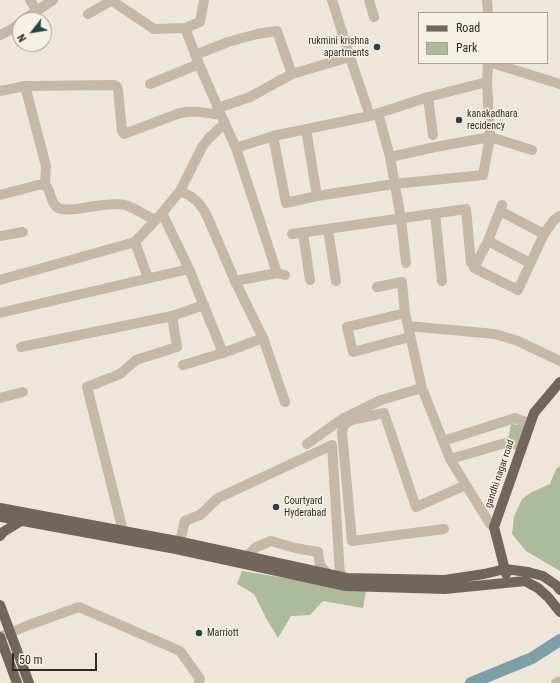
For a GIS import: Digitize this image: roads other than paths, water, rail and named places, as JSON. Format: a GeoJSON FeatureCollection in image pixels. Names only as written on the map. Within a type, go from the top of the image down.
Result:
{"type":"FeatureCollection","features":[{"type":"Feature","properties":{"kind":"main road","name":"gandhi nagar road"},"geometry":{"type":"LineString","coordinates":[[494,528],[534,413],[560,382]]}},
{"type":"Feature","properties":{"kind":"main road"},"geometry":{"type":"LineString","coordinates":[[0,508],[180,541],[246,560]]}},
{"type":"Feature","properties":{"kind":"main road"},"geometry":{"type":"LineString","coordinates":[[0,517],[176,549],[246,560],[329,578],[346,586],[445,588],[525,581],[538,588],[548,597],[560,612]]}},
{"type":"Feature","properties":{"kind":"main road"},"geometry":{"type":"LineString","coordinates":[[0,536],[3,532],[21,520]]}},
{"type":"Feature","properties":{"kind":"main road"},"geometry":{"type":"LineString","coordinates":[[494,528],[508,582]]}},
{"type":"Feature","properties":{"kind":"main road"},"geometry":{"type":"LineString","coordinates":[[329,578],[340,576],[347,578],[445,580],[505,569],[528,572],[542,576],[558,587]]}},
{"type":"Feature","properties":{"kind":"main road"},"geometry":{"type":"LineString","coordinates":[[0,605],[29,683]]}},
{"type":"Feature","properties":{"kind":"main road"},"geometry":{"type":"LineString","coordinates":[[0,637],[17,683]]}},
{"type":"Feature","properties":{"kind":"street"},"geometry":{"type":"LineString","coordinates":[[30,0],[37,11],[53,0]]}},
{"type":"Feature","properties":{"kind":"street"},"geometry":{"type":"LineString","coordinates":[[88,14],[111,0],[154,29],[185,28],[200,22],[204,0]]}},
{"type":"Feature","properties":{"kind":"street"},"geometry":{"type":"LineString","coordinates":[[332,0],[350,57],[390,157],[401,219],[406,263]]}},
{"type":"Feature","properties":{"kind":"street"},"geometry":{"type":"LineString","coordinates":[[369,0],[374,17]]}},
{"type":"Feature","properties":{"kind":"street"},"geometry":{"type":"LineString","coordinates":[[487,0],[488,12]]}},
{"type":"Feature","properties":{"kind":"street"},"geometry":{"type":"LineString","coordinates":[[185,28],[236,148],[281,274],[235,281]]}},
{"type":"Feature","properties":{"kind":"street"},"geometry":{"type":"LineString","coordinates":[[0,35],[12,29]]}},
{"type":"Feature","properties":{"kind":"street"},"geometry":{"type":"LineString","coordinates":[[150,84],[228,42],[257,34],[277,31],[292,74]]}},
{"type":"Feature","properties":{"kind":"street"},"geometry":{"type":"LineString","coordinates":[[0,280],[134,242],[159,217],[180,191],[202,147],[209,138],[221,115],[292,74],[350,57]]}},
{"type":"Feature","properties":{"kind":"street"},"geometry":{"type":"LineString","coordinates":[[273,136],[286,203],[317,196],[394,184],[483,175],[490,137],[487,82],[488,64]]}},
{"type":"Feature","properties":{"kind":"street"},"geometry":{"type":"LineString","coordinates":[[495,64],[560,84]]}},
{"type":"Feature","properties":{"kind":"street"},"geometry":{"type":"LineString","coordinates":[[236,148],[273,136],[374,114],[428,97],[487,82]]}},
{"type":"Feature","properties":{"kind":"street"},"geometry":{"type":"LineString","coordinates":[[0,91],[25,86],[114,85],[118,90],[122,132],[124,134],[180,113],[199,112],[221,115]]}},
{"type":"Feature","properties":{"kind":"street"},"geometry":{"type":"LineString","coordinates":[[25,86],[46,166],[45,185],[54,205],[59,209],[114,204],[124,205],[159,217],[189,269],[223,353]]}},
{"type":"Feature","properties":{"kind":"street"},"geometry":{"type":"LineString","coordinates":[[428,97],[433,135]]}},
{"type":"Feature","properties":{"kind":"street"},"geometry":{"type":"LineString","coordinates":[[306,129],[317,196]]}},
{"type":"Feature","properties":{"kind":"street"},"geometry":{"type":"LineString","coordinates":[[390,157],[490,137],[532,150]]}},
{"type":"Feature","properties":{"kind":"street"},"geometry":{"type":"LineString","coordinates":[[0,195],[38,185],[45,185]]}},
{"type":"Feature","properties":{"kind":"street"},"geometry":{"type":"LineString","coordinates":[[180,191],[194,198],[203,208],[235,281],[263,338],[285,402]]}},
{"type":"Feature","properties":{"kind":"street"},"geometry":{"type":"LineString","coordinates":[[544,234],[501,208],[488,242],[474,268],[518,290],[544,234],[554,220],[560,216]]}},
{"type":"Feature","properties":{"kind":"street"},"geometry":{"type":"LineString","coordinates":[[292,234],[466,209],[471,263]]}},
{"type":"Feature","properties":{"kind":"street"},"geometry":{"type":"LineString","coordinates":[[435,213],[442,281]]}},
{"type":"Feature","properties":{"kind":"street"},"geometry":{"type":"LineString","coordinates":[[328,229],[336,281]]}},
{"type":"Feature","properties":{"kind":"street"},"geometry":{"type":"LineString","coordinates":[[0,236],[22,232]]}},
{"type":"Feature","properties":{"kind":"street"},"geometry":{"type":"LineString","coordinates":[[303,233],[310,280]]}},
{"type":"Feature","properties":{"kind":"street"},"geometry":{"type":"LineString","coordinates":[[134,242],[148,278]]}},
{"type":"Feature","properties":{"kind":"street"},"geometry":{"type":"LineString","coordinates":[[488,242],[530,263]]}},
{"type":"Feature","properties":{"kind":"street"},"geometry":{"type":"LineString","coordinates":[[0,313],[189,269]]}},
{"type":"Feature","properties":{"kind":"street"},"geometry":{"type":"LineString","coordinates":[[377,287],[402,282],[404,313],[422,388],[450,459],[490,524],[494,528]]}},
{"type":"Feature","properties":{"kind":"street"},"geometry":{"type":"LineString","coordinates":[[21,347],[172,316],[204,305]]}},
{"type":"Feature","properties":{"kind":"street"},"geometry":{"type":"LineString","coordinates":[[404,313],[347,327],[353,352],[410,337]]}},
{"type":"Feature","properties":{"kind":"street"},"geometry":{"type":"LineString","coordinates":[[123,531],[87,387],[120,374],[136,360],[177,348],[172,316]]}},
{"type":"Feature","properties":{"kind":"street"},"geometry":{"type":"LineString","coordinates":[[408,326],[495,334],[518,341],[560,361]]}},
{"type":"Feature","properties":{"kind":"street"},"geometry":{"type":"LineString","coordinates":[[183,365],[223,353],[263,338]]}},
{"type":"Feature","properties":{"kind":"street"},"geometry":{"type":"LineString","coordinates":[[307,444],[342,419],[381,400],[422,388]]}},
{"type":"Feature","properties":{"kind":"street"},"geometry":{"type":"LineString","coordinates":[[0,398],[23,392]]}},
{"type":"Feature","properties":{"kind":"street"},"geometry":{"type":"LineString","coordinates":[[444,529],[352,541],[342,432],[344,425],[351,420],[384,414],[416,507],[466,485]]}},
{"type":"Feature","properties":{"kind":"street"},"geometry":{"type":"LineString","coordinates":[[443,441],[515,418],[530,424]]}},
{"type":"Feature","properties":{"kind":"street"},"geometry":{"type":"LineString","coordinates":[[450,459],[509,442],[522,447]]}},
{"type":"Feature","properties":{"kind":"street"},"geometry":{"type":"LineString","coordinates":[[180,541],[185,521],[200,515],[218,498],[332,444],[340,576]]}},
{"type":"Feature","properties":{"kind":"street"},"geometry":{"type":"LineString","coordinates":[[246,560],[256,547],[271,541],[295,548],[318,552],[320,565],[329,578]]}},
{"type":"Feature","properties":{"kind":"street"},"geometry":{"type":"LineString","coordinates":[[0,637],[79,607],[180,650],[200,679],[199,683]]}},
{"type":"Feature","properties":{"kind":"street"},"geometry":{"type":"LineString","coordinates":[[556,683],[560,681]]}},
{"type":"Feature","properties":{"kind":"waterway"},"geometry":{"type":"LineString","coordinates":[[471,683],[532,658],[560,640]]}},
{"type":"Feature","properties":{"kind":"place","name":"rukmini krishna apartments"},"geometry":{"type":"Point","coordinates":[377,47]}},
{"type":"Feature","properties":{"kind":"place","name":"kanakadhara recidency"},"geometry":{"type":"Point","coordinates":[459,120]}},
{"type":"Feature","properties":{"kind":"place","name":"Courtyard Hyderabad"},"geometry":{"type":"Point","coordinates":[276,507]}},
{"type":"Feature","properties":{"kind":"place","name":"Marriott"},"geometry":{"type":"Point","coordinates":[199,633]}}]}
